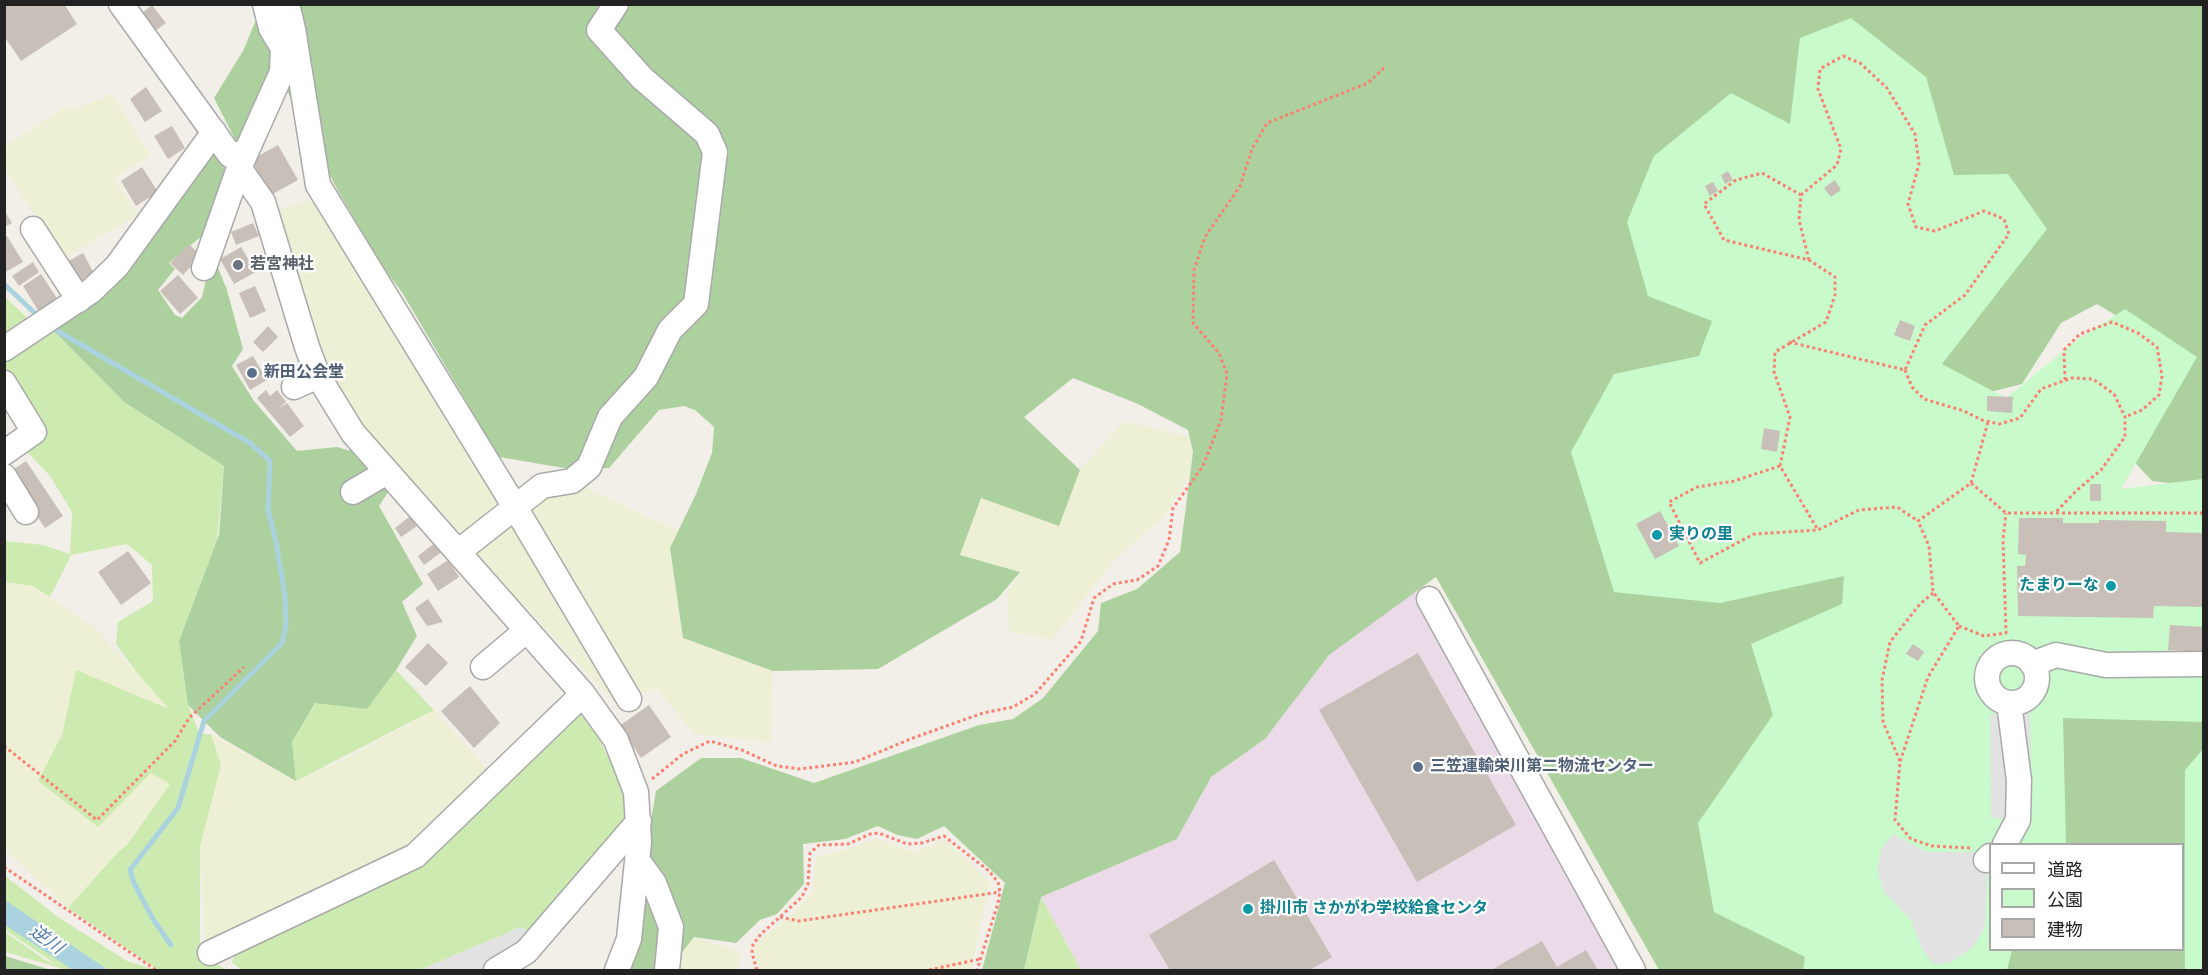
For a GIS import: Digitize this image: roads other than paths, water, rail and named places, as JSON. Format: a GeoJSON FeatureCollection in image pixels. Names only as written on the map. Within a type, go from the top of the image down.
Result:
{"type":"FeatureCollection","features":[{"type":"Feature","properties":{"kind":"street"},"geometry":{"type":"LineString","coordinates":[[121,4],[230,154],[242,153],[239,168],[262,202],[318,376],[353,433],[583,694],[616,740],[636,792],[639,821],[638,861],[629,939],[617,970]]}},
{"type":"Feature","properties":{"kind":"street"},"geometry":{"type":"LineString","coordinates":[[204,267],[239,168],[282,72],[283,48],[271,28],[265,4]]}},
{"type":"Feature","properties":{"kind":"street"},"geometry":{"type":"LineString","coordinates":[[287,4],[318,185],[515,507],[629,699]]}},
{"type":"Feature","properties":{"kind":"street"},"geometry":{"type":"LineString","coordinates":[[458,552],[542,486],[572,481],[589,467],[610,417],[646,377],[670,330],[696,304],[715,152],[707,134],[642,78],[599,30],[616,4]]}},
{"type":"Feature","properties":{"kind":"street"},"geometry":{"type":"LineString","coordinates":[[4,349],[91,291],[117,266],[214,132]]}},
{"type":"Feature","properties":{"kind":"street"},"geometry":{"type":"LineString","coordinates":[[33,229],[70,305]]}},
{"type":"Feature","properties":{"kind":"street"},"geometry":{"type":"LineString","coordinates":[[294,387],[318,376]]}},
{"type":"Feature","properties":{"kind":"street"},"geometry":{"type":"LineString","coordinates":[[4,383],[34,432],[4,453]]}},
{"type":"Feature","properties":{"kind":"street"},"geometry":{"type":"LineString","coordinates":[[352,492],[387,472]]}},
{"type":"Feature","properties":{"kind":"street"},"geometry":{"type":"LineString","coordinates":[[4,477],[26,512]]}},
{"type":"Feature","properties":{"kind":"street"},"geometry":{"type":"LineString","coordinates":[[1429,600],[1633,970]]}},
{"type":"Feature","properties":{"kind":"street"},"geometry":{"type":"LineString","coordinates":[[483,667],[527,630]]}},
{"type":"Feature","properties":{"kind":"street"},"geometry":{"type":"LineString","coordinates":[[2011,653],[2019,654],[2032,664],[2036,672],[2035,688],[2024,700],[2009,703],[1994,696],[1987,682],[1990,665],[2003,655],[2011,653]]}},
{"type":"Feature","properties":{"kind":"street"},"geometry":{"type":"LineString","coordinates":[[2032,664],[2056,655],[2106,665],[2204,664]]}},
{"type":"Feature","properties":{"kind":"street"},"geometry":{"type":"LineString","coordinates":[[210,953],[415,856],[583,694]]}},
{"type":"Feature","properties":{"kind":"street"},"geometry":{"type":"LineString","coordinates":[[2006,843],[2018,820],[2019,780],[2009,703]]}},
{"type":"Feature","properties":{"kind":"street"},"geometry":{"type":"LineString","coordinates":[[496,970],[526,952],[639,821]]}},
{"type":"Feature","properties":{"kind":"street"},"geometry":{"type":"LineString","coordinates":[[638,861],[654,883],[671,927],[668,970]]}},
{"type":"Feature","properties":{"kind":"water","name":"逆川"},"geometry":{"type":"Polygon","coordinates":[[[4,900],[108,970],[73,970],[5,925],[4,900]]]}},
{"type":"Feature","properties":{"kind":"waterway"},"geometry":{"type":"LineString","coordinates":[[4,284],[40,318]]}},
{"type":"Feature","properties":{"kind":"waterway"},"geometry":{"type":"LineString","coordinates":[[49,326],[250,443],[270,461],[268,509],[285,596],[286,625],[282,643],[204,721],[178,808],[130,870],[134,883],[153,919],[171,945]]}},
{"type":"Feature","properties":{"kind":"place","name":"若宮神社"},"geometry":{"type":"Point","coordinates":[238,265]}},
{"type":"Feature","properties":{"kind":"place","name":"新田公会堂"},"geometry":{"type":"Point","coordinates":[252,373]}},
{"type":"Feature","properties":{"kind":"place","name":"実りの里"},"geometry":{"type":"Point","coordinates":[1657,535]}},
{"type":"Feature","properties":{"kind":"place","name":"たまりーな"},"geometry":{"type":"Point","coordinates":[2111,586]}},
{"type":"Feature","properties":{"kind":"place","name":"三笠運輸栄川第二物流センター"},"geometry":{"type":"Point","coordinates":[1418,767]}},
{"type":"Feature","properties":{"kind":"place","name":"掛川市 さかがわ学校給食センタ"},"geometry":{"type":"Point","coordinates":[1248,909]}}]}
